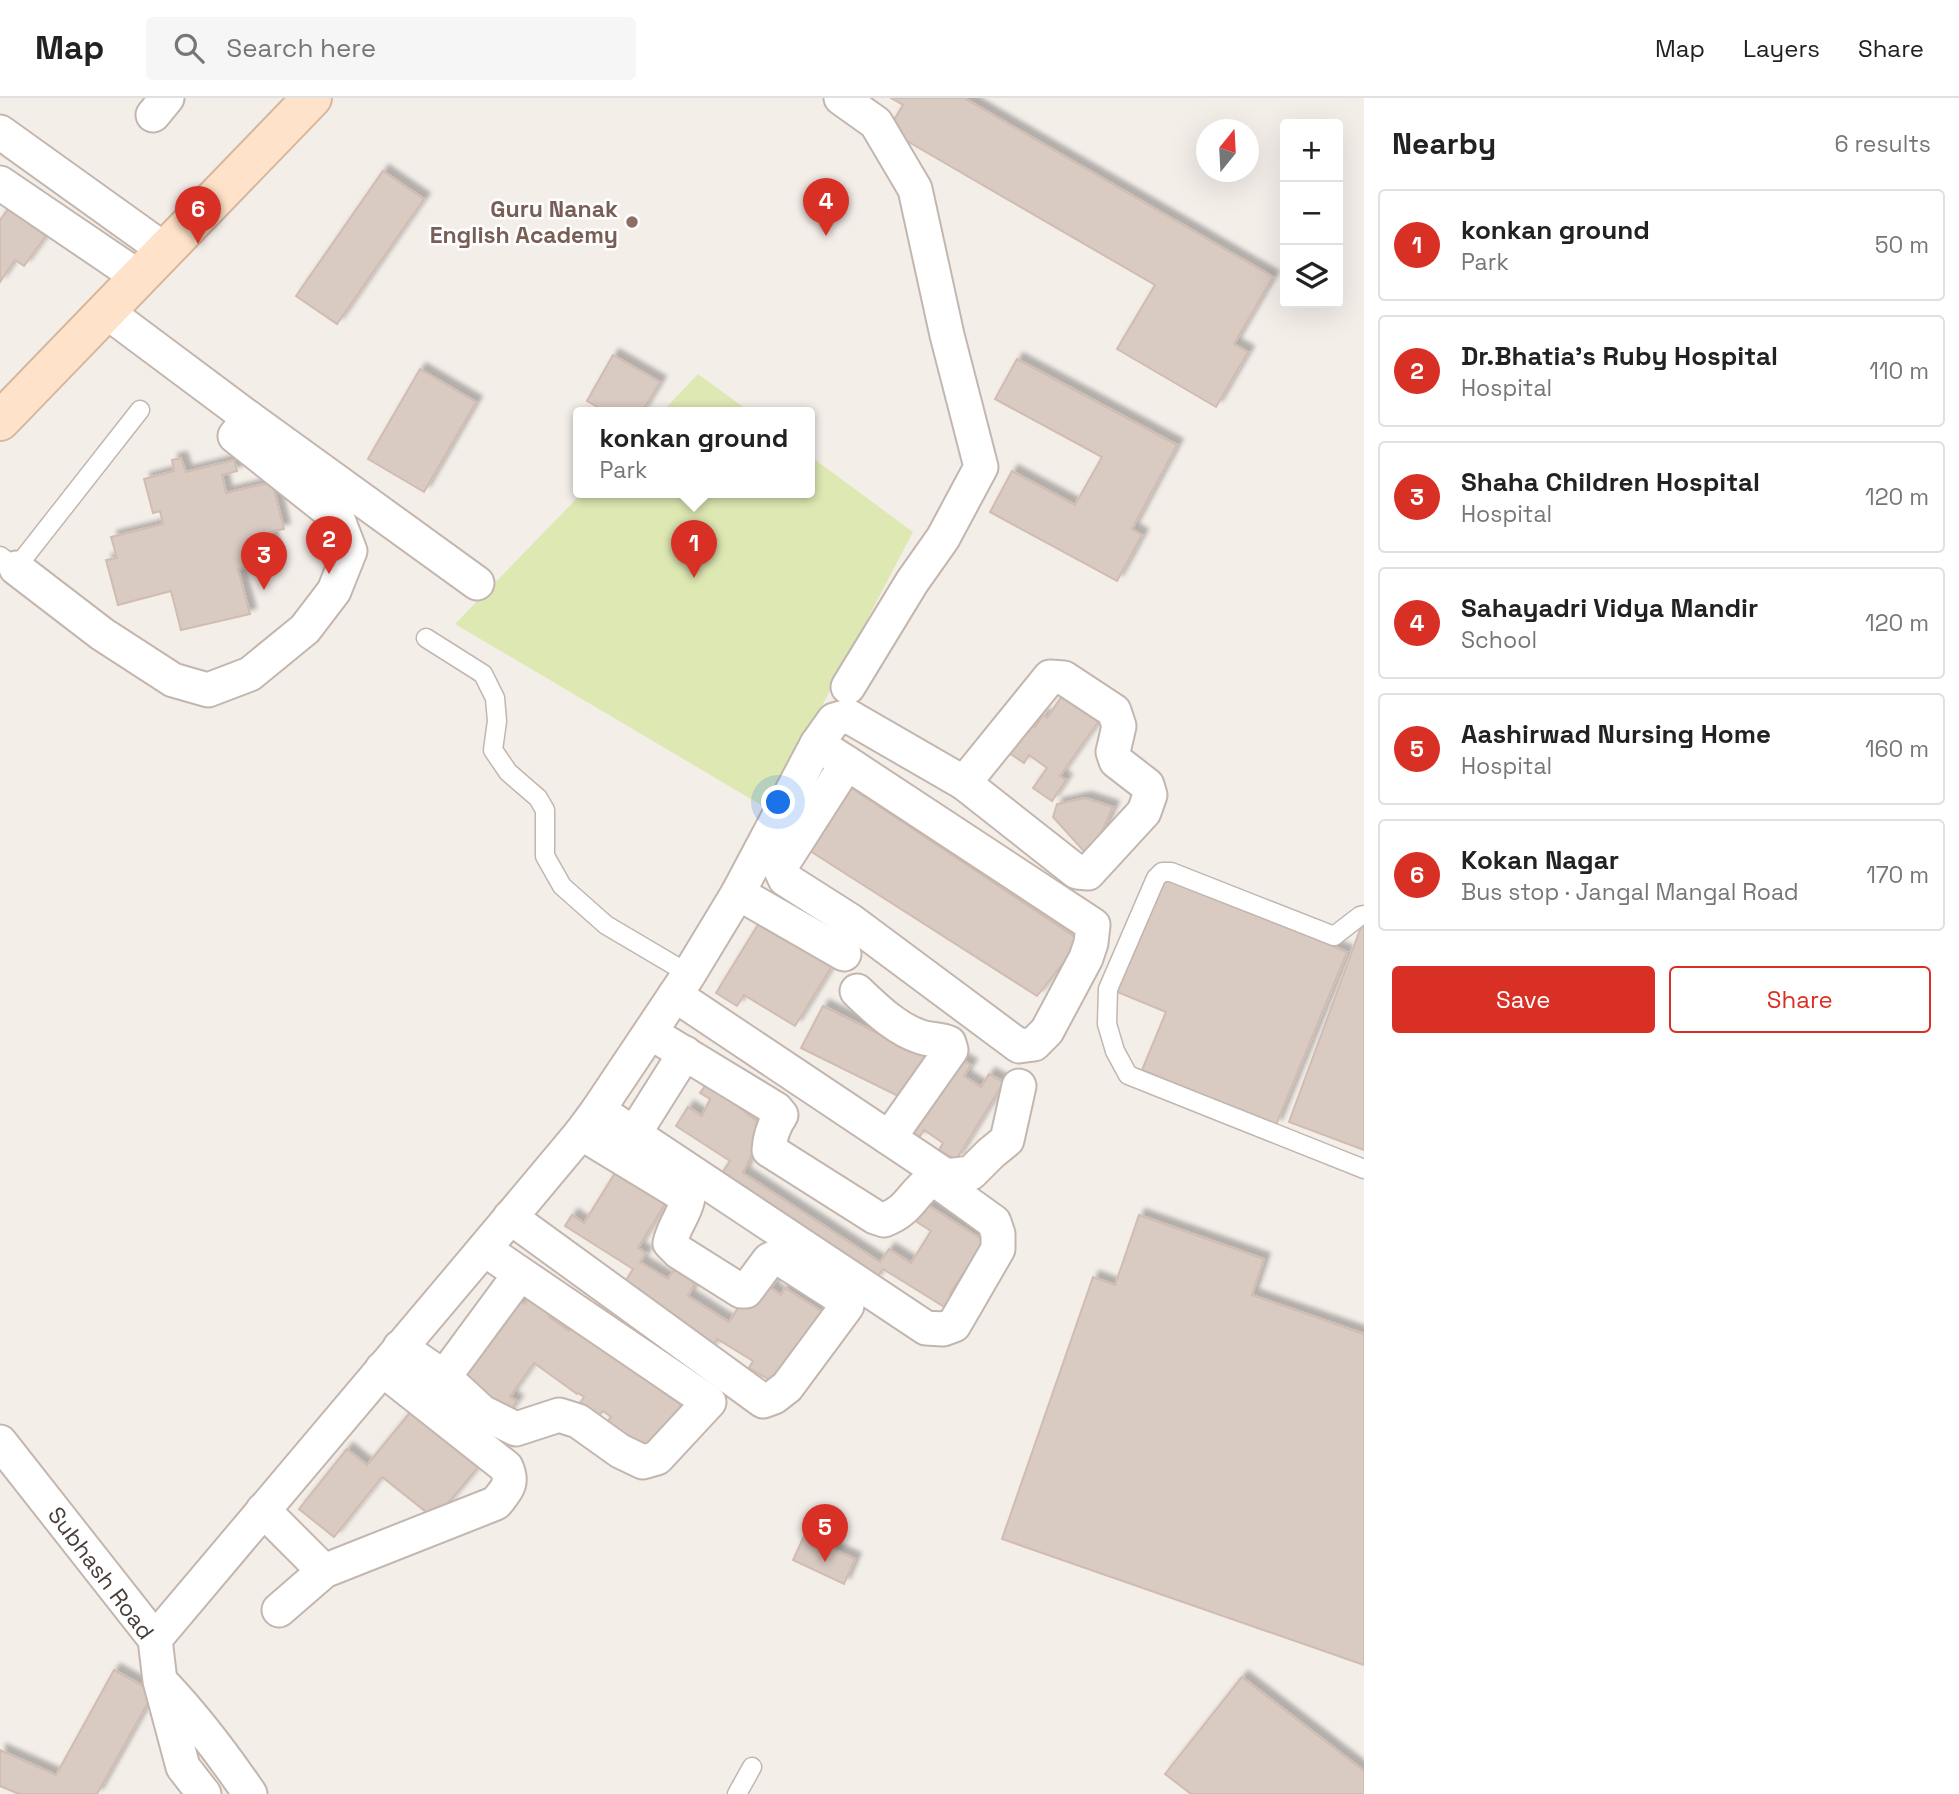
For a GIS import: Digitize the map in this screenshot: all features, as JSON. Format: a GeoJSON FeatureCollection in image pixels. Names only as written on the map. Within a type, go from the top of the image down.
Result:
{"type":"FeatureCollection","features":[{"type":"Feature","properties":{"kind":"main road"},"geometry":{"type":"LineString","coordinates":[[0,421],[312,98]]}},
{"type":"Feature","properties":{"kind":"street"},"geometry":{"type":"LineString","coordinates":[[841,98],[876,123],[915,189],[947,335],[981,467],[943,538],[912,582],[848,687]]}},
{"type":"Feature","properties":{"kind":"street"},"geometry":{"type":"LineString","coordinates":[[0,132],[166,251]]}},
{"type":"Feature","properties":{"kind":"street"},"geometry":{"type":"LineString","coordinates":[[0,183],[140,278]]}},
{"type":"Feature","properties":{"kind":"street"},"geometry":{"type":"LineString","coordinates":[[8,562],[102,634],[173,680],[208,690],[250,674],[305,629],[334,591],[350,551],[337,517],[242,427],[107,312]]}},
{"type":"Feature","properties":{"kind":"street"},"geometry":{"type":"LineString","coordinates":[[205,415],[242,427],[477,583]]}},
{"type":"Feature","properties":{"kind":"street"},"geometry":{"type":"LineString","coordinates":[[155,1639],[589,1122],[682,985],[737,893],[817,744],[834,720],[848,716],[964,783],[1077,872],[1088,873],[1144,812],[1150,795],[1147,785],[1116,761],[1112,752],[1119,726],[1114,711],[1065,678],[1050,677],[964,783]]}},
{"type":"Feature","properties":{"kind":"street"},"geometry":{"type":"LineString","coordinates":[[817,744],[847,763],[1093,925],[1086,958],[1047,1031],[1034,1044],[1019,1046],[851,921],[785,879],[780,870],[783,863],[847,763]]}},
{"type":"Feature","properties":{"kind":"street"},"geometry":{"type":"LineString","coordinates":[[737,893],[844,954]]}},
{"type":"Feature","properties":{"kind":"street"},"geometry":{"type":"LineString","coordinates":[[682,985],[889,1138],[946,1176],[971,1174],[1007,1140],[1019,1086]]}},
{"type":"Feature","properties":{"kind":"street"},"geometry":{"type":"LineString","coordinates":[[858,991],[885,1017],[922,1038],[939,1039],[949,1043],[951,1050],[889,1138]]}},
{"type":"Feature","properties":{"kind":"street"},"geometry":{"type":"LineString","coordinates":[[589,1122],[634,1134],[926,1328],[943,1329],[954,1325],[998,1249],[998,1234],[994,1222],[941,1185],[930,1181],[898,1215],[884,1220],[875,1217],[769,1150],[775,1124],[781,1115],[776,1109],[651,1033]]}},
{"type":"Feature","properties":{"kind":"street"},"geometry":{"type":"LineString","coordinates":[[634,1134],[685,1053]]}},
{"type":"Feature","properties":{"kind":"street"},"geometry":{"type":"LineString","coordinates":[[510,1217],[763,1401],[787,1387],[847,1306],[843,1299],[782,1260],[769,1260],[746,1291],[741,1291],[689,1259],[670,1243],[673,1229],[687,1205],[688,1198],[589,1122]]}},
{"type":"Feature","properties":{"kind":"street"},"geometry":{"type":"LineString","coordinates":[[391,1358],[444,1377],[482,1412],[516,1429],[559,1415],[578,1422],[620,1451],[643,1462],[657,1458],[709,1402],[484,1249]]}},
{"type":"Feature","properties":{"kind":"street"},"geometry":{"type":"LineString","coordinates":[[444,1377],[520,1274]]}},
{"type":"Feature","properties":{"kind":"street"},"geometry":{"type":"LineString","coordinates":[[279,1610],[324,1571],[496,1503],[508,1488],[510,1476],[506,1467],[391,1358]]}},
{"type":"Feature","properties":{"kind":"street","name":"Subhash Road"},"geometry":{"type":"LineString","coordinates":[[0,1442],[155,1639],[160,1681],[183,1767],[204,1794]]}},
{"type":"Feature","properties":{"kind":"street"},"geometry":{"type":"LineString","coordinates":[[263,1510],[324,1571]]}},
{"type":"Feature","properties":{"kind":"street"},"geometry":{"type":"LineString","coordinates":[[160,1681],[189,1712],[250,1794]]}},
{"type":"Feature","properties":{"kind":"lane"},"geometry":{"type":"LineString","coordinates":[[8,562],[140,410]]}},
{"type":"Feature","properties":{"kind":"lane"},"geometry":{"type":"LineString","coordinates":[[426,638],[483,674],[495,698],[497,721],[493,750],[508,772],[538,798],[545,810],[545,856],[562,886],[682,985]]}},
{"type":"Feature","properties":{"kind":"lane"},"geometry":{"type":"LineString","coordinates":[[1364,915],[1334,936],[1171,872],[1162,872],[1156,877],[1108,989],[1107,1024],[1115,1051],[1128,1075],[1364,1169]]}},
{"type":"Feature","properties":{"kind":"lane"},"geometry":{"type":"LineString","coordinates":[[737,1794],[752,1766]]}},
{"type":"Feature","properties":{"kind":"green space"},"geometry":{"type":"Polygon","coordinates":[[[698,374],[743,407],[667,407],[698,374]]]}},
{"type":"Feature","properties":{"kind":"green space"},"geometry":{"type":"Polygon","coordinates":[[[815,460],[913,532],[768,809],[455,624],[577,498],[815,498],[815,460]]]}},
{"type":"Feature","properties":{"kind":"building"},"geometry":{"type":"Polygon","coordinates":[[[891,98],[964,98],[1273,277],[1234,344],[1248,352],[1216,407],[1117,349],[1155,285],[888,130],[903,105],[891,98]]]}},
{"type":"Feature","properties":{"kind":"building"},"geometry":{"type":"Polygon","coordinates":[[[383,171],[424,199],[337,324],[296,296],[383,171]]]}},
{"type":"Feature","properties":{"kind":"building"},"geometry":{"type":"Polygon","coordinates":[[[8,209],[46,236],[24,266],[15,260],[0,282],[0,220],[8,209]]]}},
{"type":"Feature","properties":{"kind":"building"},"geometry":{"type":"Polygon","coordinates":[[[613,355],[660,382],[645,407],[597,407],[587,401],[613,355]]]}},
{"type":"Feature","properties":{"kind":"building"},"geometry":{"type":"Polygon","coordinates":[[[1017,359],[1177,445],[1132,529],[1142,535],[1117,581],[990,512],[1012,471],[1075,505],[1102,457],[995,399],[1017,359]]]}},
{"type":"Feature","properties":{"kind":"building"},"geometry":{"type":"Polygon","coordinates":[[[420,369],[476,402],[424,492],[368,459],[420,369]]]}},
{"type":"Feature","properties":{"kind":"building"},"geometry":{"type":"Polygon","coordinates":[[[181,458],[186,472],[234,460],[237,471],[222,475],[226,493],[272,482],[284,529],[270,532],[277,559],[238,569],[250,614],[181,630],[171,591],[118,605],[106,560],[117,558],[111,537],[163,524],[160,511],[153,513],[144,479],[174,471],[172,460],[181,458]]]}},
{"type":"Feature","properties":{"kind":"building"},"geometry":{"type":"Polygon","coordinates":[[[1071,683],[1108,708],[1060,776],[1066,780],[1052,801],[1033,788],[1047,768],[1029,755],[1024,763],[1009,753],[1029,723],[1035,727],[1043,715],[1047,718],[1071,683]]]}},
{"type":"Feature","properties":{"kind":"building"},"geometry":{"type":"Polygon","coordinates":[[[844,783],[1081,941],[1037,996],[810,851],[844,783]]]}},
{"type":"Feature","properties":{"kind":"building"},"geometry":{"type":"Polygon","coordinates":[[[1085,798],[1113,807],[1090,858],[1053,817],[1057,804],[1085,798]]]}},
{"type":"Feature","properties":{"kind":"building"},"geometry":{"type":"Polygon","coordinates":[[[1163,876],[1347,952],[1276,1125],[1142,1070],[1166,1012],[1115,991],[1163,876]]]}},
{"type":"Feature","properties":{"kind":"building"},"geometry":{"type":"Polygon","coordinates":[[[1364,919],[1364,1150],[1289,1122],[1364,919]]]}},
{"type":"Feature","properties":{"kind":"building"},"geometry":{"type":"Polygon","coordinates":[[[759,923],[832,966],[795,1026],[744,995],[737,1006],[716,993],[759,923]]]}},
{"type":"Feature","properties":{"kind":"building"},"geometry":{"type":"Polygon","coordinates":[[[823,1006],[929,1059],[908,1101],[801,1048],[823,1006]]]}},
{"type":"Feature","properties":{"kind":"building"},"geometry":{"type":"Polygon","coordinates":[[[957,1057],[971,1065],[964,1076],[981,1087],[989,1074],[1004,1082],[956,1160],[939,1150],[943,1143],[924,1130],[919,1138],[910,1133],[957,1057]]]}},
{"type":"Feature","properties":{"kind":"building"},"geometry":{"type":"Polygon","coordinates":[[[707,1083],[765,1127],[743,1173],[880,1262],[889,1249],[911,1263],[931,1231],[909,1217],[920,1200],[991,1245],[973,1272],[967,1268],[950,1294],[957,1298],[949,1310],[883,1269],[874,1281],[718,1179],[730,1161],[676,1126],[688,1107],[702,1116],[710,1099],[700,1093],[707,1083]]]}},
{"type":"Feature","properties":{"kind":"building"},"geometry":{"type":"Polygon","coordinates":[[[620,1165],[670,1196],[638,1248],[646,1253],[640,1262],[668,1279],[674,1270],[695,1283],[688,1296],[729,1322],[764,1267],[779,1276],[771,1288],[781,1295],[785,1288],[829,1316],[780,1386],[749,1368],[753,1361],[717,1339],[711,1349],[619,1292],[633,1269],[565,1226],[572,1215],[584,1223],[620,1165]]]}},
{"type":"Feature","properties":{"kind":"building"},"geometry":{"type":"Polygon","coordinates":[[[1139,1215],[1264,1259],[1252,1295],[1364,1334],[1364,1665],[1002,1539],[1093,1277],[1115,1285],[1139,1215]]]}},
{"type":"Feature","properties":{"kind":"building"},"geometry":{"type":"Polygon","coordinates":[[[534,1293],[553,1308],[549,1317],[569,1331],[572,1327],[681,1405],[645,1454],[605,1425],[611,1417],[603,1411],[599,1416],[580,1403],[584,1397],[534,1363],[510,1397],[517,1401],[505,1418],[457,1382],[516,1299],[524,1304],[534,1293]]]}},
{"type":"Feature","properties":{"kind":"building"},"geometry":{"type":"Polygon","coordinates":[[[413,1409],[481,1464],[435,1519],[382,1477],[334,1537],[299,1509],[347,1449],[367,1465],[413,1409]]]}},
{"type":"Feature","properties":{"kind":"building"},"geometry":{"type":"Polygon","coordinates":[[[804,1536],[855,1559],[844,1584],[793,1560],[804,1536]]]}},
{"type":"Feature","properties":{"kind":"building"},"geometry":{"type":"Polygon","coordinates":[[[114,1670],[154,1692],[97,1794],[19,1794],[0,1786],[0,1750],[56,1775],[114,1670]]]}},
{"type":"Feature","properties":{"kind":"building"},"geometry":{"type":"Polygon","coordinates":[[[1242,1677],[1364,1771],[1364,1794],[1191,1794],[1165,1774],[1242,1677]]]}},
{"type":"Feature","properties":{"kind":"place","name":"Guru Nanak English Academy"},"geometry":{"type":"Point","coordinates":[632,222]}},
{"type":"Feature","properties":{"kind":"place","name":"Sahayadri Vidya Mandir"},"geometry":{"type":"Point","coordinates":[826,236]}},
{"type":"Feature","properties":{"kind":"place","name":"Kokan Nagar"},"geometry":{"type":"Point","coordinates":[198,244]}},
{"type":"Feature","properties":{"kind":"place","name":"Dr.Bhatia's Ruby Hospital"},"geometry":{"type":"Point","coordinates":[329,574]}},
{"type":"Feature","properties":{"kind":"place","name":"konkan ground"},"geometry":{"type":"Point","coordinates":[694,578]}},
{"type":"Feature","properties":{"kind":"place","name":"Shaha Children Hospital"},"geometry":{"type":"Point","coordinates":[264,590]}},
{"type":"Feature","properties":{"kind":"place","name":"Aashirwad Nursing Home"},"geometry":{"type":"Point","coordinates":[825,1562]}}]}
